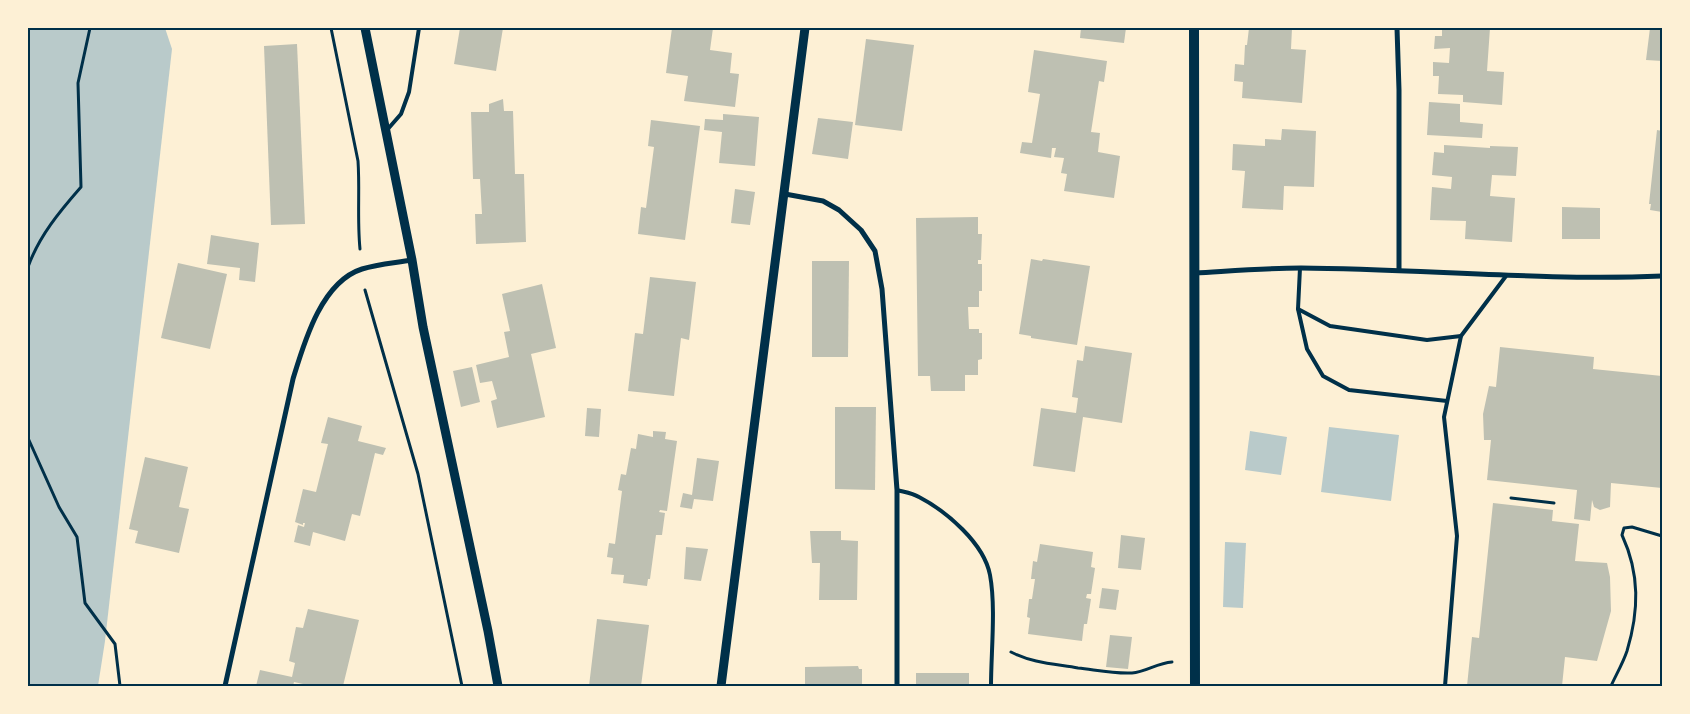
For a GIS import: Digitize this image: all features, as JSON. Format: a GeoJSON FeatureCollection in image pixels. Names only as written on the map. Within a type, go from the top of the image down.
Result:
{"type":"FeatureCollection","features":[{"type":"Feature","properties":{"kind":"main road"},"geometry":{"type":"LineString","coordinates":[[1194,28],[1195,686]]}},
{"type":"Feature","properties":{"kind":"street"},"geometry":{"type":"LineString","coordinates":[[365,28],[498,686]]}},
{"type":"Feature","properties":{"kind":"street"},"geometry":{"type":"LineString","coordinates":[[721,686],[806,28]]}},
{"type":"Feature","properties":{"kind":"street"},"geometry":{"type":"LineString","coordinates":[[1397,28],[1399,270]]}},
{"type":"Feature","properties":{"kind":"street"},"geometry":{"type":"LineString","coordinates":[[785,194],[823,201],[839,210],[861,230],[874,251],[882,289],[897,490],[898,686]]}},
{"type":"Feature","properties":{"kind":"street"},"geometry":{"type":"LineString","coordinates":[[225,686],[293,379],[313,321],[324,302],[347,277],[362,270],[412,260]]}},
{"type":"Feature","properties":{"kind":"street"},"geometry":{"type":"LineString","coordinates":[[1195,272],[1300,268],[1399,270],[1506,276],[1612,278],[1662,276]]}},
{"type":"Feature","properties":{"kind":"lane"},"geometry":{"type":"LineString","coordinates":[[386,132],[401,114],[409,92],[419,28]]}},
{"type":"Feature","properties":{"kind":"lane"},"geometry":{"type":"LineString","coordinates":[[1300,268],[1298,309],[1307,349],[1323,376],[1348,390],[1447,401]]}},
{"type":"Feature","properties":{"kind":"lane"},"geometry":{"type":"LineString","coordinates":[[1445,686],[1457,536],[1444,417],[1461,336],[1506,276]]}},
{"type":"Feature","properties":{"kind":"lane"},"geometry":{"type":"LineString","coordinates":[[1298,309],[1330,326],[1427,340],[1461,336]]}},
{"type":"Feature","properties":{"kind":"lane"},"geometry":{"type":"LineString","coordinates":[[897,490],[918,496],[940,510],[966,533],[985,558],[990,574],[991,686]]}},
{"type":"Feature","properties":{"kind":"path"},"geometry":{"type":"LineString","coordinates":[[28,267],[33,253],[57,214],[81,187],[78,83],[90,28]]}},
{"type":"Feature","properties":{"kind":"path"},"geometry":{"type":"LineString","coordinates":[[331,28],[358,160],[360,181],[358,228],[367,301],[418,474],[462,686]]}},
{"type":"Feature","properties":{"kind":"path"},"geometry":{"type":"LineString","coordinates":[[28,438],[60,507],[77,537],[85,603],[115,644],[120,686]]}},
{"type":"Feature","properties":{"kind":"path"},"geometry":{"type":"LineString","coordinates":[[1511,498],[1554,503]]}},
{"type":"Feature","properties":{"kind":"path"},"geometry":{"type":"LineString","coordinates":[[1611,686],[1627,653],[1636,614],[1637,590],[1628,549],[1622,535],[1624,528],[1632,527],[1662,536]]}},
{"type":"Feature","properties":{"kind":"path"},"geometry":{"type":"LineString","coordinates":[[992,639],[1010,652],[1024,658],[1116,673],[1143,671],[1160,663],[1195,663]]}},
{"type":"Feature","properties":{"kind":"shaded area"},"geometry":{"type":"Polygon","coordinates":[[[28,28],[165,28],[172,49],[105,641],[98,686],[28,686],[28,28]]]}},
{"type":"Feature","properties":{"kind":"shaded area"},"geometry":{"type":"Polygon","coordinates":[[[1329,427],[1399,435],[1391,501],[1321,492],[1329,427]]]}},
{"type":"Feature","properties":{"kind":"shaded area"},"geometry":{"type":"Polygon","coordinates":[[[1250,431],[1287,437],[1281,475],[1245,470],[1250,431]]]}},
{"type":"Feature","properties":{"kind":"shaded area"},"geometry":{"type":"Polygon","coordinates":[[[1225,542],[1246,543],[1243,608],[1223,607],[1225,542]]]}},
{"type":"Feature","properties":{"kind":"building"},"geometry":{"type":"Polygon","coordinates":[[[460,28],[503,28],[496,71],[454,64],[460,28]]]}},
{"type":"Feature","properties":{"kind":"building"},"geometry":{"type":"Polygon","coordinates":[[[672,28],[713,28],[710,50],[732,53],[730,73],[739,74],[735,107],[684,101],[688,76],[666,73],[672,28]]]}},
{"type":"Feature","properties":{"kind":"building"},"geometry":{"type":"Polygon","coordinates":[[[1081,28],[1126,28],[1124,43],[1080,38],[1081,28]]]}},
{"type":"Feature","properties":{"kind":"building"},"geometry":{"type":"Polygon","coordinates":[[[1249,28],[1292,28],[1291,49],[1306,50],[1302,103],[1242,98],[1243,82],[1234,81],[1235,64],[1244,65],[1245,45],[1247,45],[1249,28]]]}},
{"type":"Feature","properties":{"kind":"building"},"geometry":{"type":"Polygon","coordinates":[[[1442,28],[1490,28],[1487,71],[1504,72],[1502,105],[1463,102],[1463,95],[1438,94],[1439,76],[1433,76],[1433,62],[1449,63],[1450,48],[1434,49],[1435,36],[1442,36],[1442,28]]]}},
{"type":"Feature","properties":{"kind":"building"},"geometry":{"type":"Polygon","coordinates":[[[1650,28],[1662,28],[1662,61],[1646,60],[1650,28]]]}},
{"type":"Feature","properties":{"kind":"building"},"geometry":{"type":"Polygon","coordinates":[[[866,39],[914,45],[902,131],[855,125],[866,39]]]}},
{"type":"Feature","properties":{"kind":"building"},"geometry":{"type":"Polygon","coordinates":[[[297,44],[305,224],[271,225],[264,46],[297,44]]]}},
{"type":"Feature","properties":{"kind":"building"},"geometry":{"type":"Polygon","coordinates":[[[1034,50],[1107,61],[1104,82],[1099,81],[1091,132],[1100,133],[1098,152],[1120,156],[1114,198],[1064,191],[1067,174],[1061,173],[1064,158],[1054,157],[1056,148],[1052,148],[1051,158],[1020,153],[1022,142],[1032,143],[1040,94],[1028,92],[1034,50]]]}},
{"type":"Feature","properties":{"kind":"building"},"geometry":{"type":"Polygon","coordinates":[[[503,99],[504,111],[513,111],[515,174],[524,174],[526,242],[476,244],[475,214],[482,214],[480,179],[473,179],[471,112],[489,112],[489,104],[503,99]]]}},
{"type":"Feature","properties":{"kind":"building"},"geometry":{"type":"Polygon","coordinates":[[[1429,102],[1460,104],[1460,122],[1483,124],[1482,138],[1427,135],[1429,102]]]}},
{"type":"Feature","properties":{"kind":"building"},"geometry":{"type":"Polygon","coordinates":[[[723,114],[759,117],[755,166],[719,163],[722,132],[704,130],[705,119],[723,120],[723,114]]]}},
{"type":"Feature","properties":{"kind":"building"},"geometry":{"type":"Polygon","coordinates":[[[818,118],[853,122],[848,159],[812,154],[818,118]]]}},
{"type":"Feature","properties":{"kind":"building"},"geometry":{"type":"Polygon","coordinates":[[[651,120],[700,126],[685,240],[638,234],[641,207],[646,208],[654,147],[648,146],[651,120]]]}},
{"type":"Feature","properties":{"kind":"building"},"geometry":{"type":"Polygon","coordinates":[[[1282,129],[1316,131],[1314,187],[1284,186],[1283,210],[1242,208],[1245,171],[1232,170],[1233,144],[1265,146],[1265,139],[1281,140],[1282,129]]]}},
{"type":"Feature","properties":{"kind":"building"},"geometry":{"type":"Polygon","coordinates":[[[1657,130],[1662,131],[1662,212],[1650,210],[1651,204],[1649,204],[1657,130]]]}},
{"type":"Feature","properties":{"kind":"building"},"geometry":{"type":"Polygon","coordinates":[[[1444,145],[1490,148],[1490,146],[1518,147],[1516,176],[1492,175],[1490,196],[1515,198],[1512,242],[1465,239],[1466,221],[1430,220],[1432,187],[1451,189],[1452,177],[1432,175],[1434,152],[1444,153],[1444,145]]]}},
{"type":"Feature","properties":{"kind":"building"},"geometry":{"type":"Polygon","coordinates":[[[735,189],[755,192],[750,225],[731,223],[735,189]]]}},
{"type":"Feature","properties":{"kind":"building"},"geometry":{"type":"Polygon","coordinates":[[[1562,207],[1600,208],[1600,239],[1562,239],[1562,207]]]}},
{"type":"Feature","properties":{"kind":"building"},"geometry":{"type":"Polygon","coordinates":[[[978,217],[978,234],[982,234],[981,260],[978,260],[978,264],[982,264],[982,291],[979,291],[979,307],[968,307],[969,329],[979,329],[979,333],[982,333],[982,359],[978,360],[978,375],[965,375],[965,391],[931,391],[930,376],[918,376],[916,218],[978,217]]]}},
{"type":"Feature","properties":{"kind":"building"},"geometry":{"type":"Polygon","coordinates":[[[211,235],[259,243],[255,282],[239,280],[240,268],[207,264],[211,235]]]}},
{"type":"Feature","properties":{"kind":"building"},"geometry":{"type":"Polygon","coordinates":[[[1031,259],[1090,266],[1077,345],[1031,338],[1031,336],[1019,334],[1031,259]]]}},
{"type":"Feature","properties":{"kind":"building"},"geometry":{"type":"Polygon","coordinates":[[[812,261],[849,261],[848,357],[812,357],[812,261]]]}},
{"type":"Feature","properties":{"kind":"building"},"geometry":{"type":"Polygon","coordinates":[[[178,263],[227,274],[210,349],[161,338],[178,263]]]}},
{"type":"Feature","properties":{"kind":"building"},"geometry":{"type":"Polygon","coordinates":[[[650,277],[696,282],[689,340],[681,338],[674,396],[628,391],[635,333],[643,334],[650,277]]]}},
{"type":"Feature","properties":{"kind":"building"},"geometry":{"type":"Polygon","coordinates":[[[542,284],[556,348],[531,354],[545,417],[497,428],[491,401],[497,399],[492,381],[480,383],[476,365],[509,357],[504,332],[510,331],[502,294],[542,284]]]}},
{"type":"Feature","properties":{"kind":"building"},"geometry":{"type":"Polygon","coordinates":[[[1085,346],[1132,353],[1122,423],[1083,417],[1075,472],[1033,466],[1041,408],[1076,413],[1078,398],[1072,397],[1077,360],[1083,361],[1085,346]]]}},
{"type":"Feature","properties":{"kind":"building"},"geometry":{"type":"Polygon","coordinates":[[[1500,347],[1594,357],[1593,369],[1662,376],[1662,488],[1611,483],[1610,507],[1600,510],[1594,507],[1592,500],[1590,521],[1574,519],[1577,490],[1487,480],[1491,440],[1484,440],[1483,414],[1489,386],[1496,387],[1500,347]]]}},
{"type":"Feature","properties":{"kind":"building"},"geometry":{"type":"Polygon","coordinates":[[[472,367],[480,402],[461,407],[453,371],[472,367]]]}},
{"type":"Feature","properties":{"kind":"building"},"geometry":{"type":"Polygon","coordinates":[[[835,407],[876,407],[875,490],[835,489],[835,407]]]}},
{"type":"Feature","properties":{"kind":"building"},"geometry":{"type":"Polygon","coordinates":[[[587,408],[601,409],[599,437],[585,436],[587,408]]]}},
{"type":"Feature","properties":{"kind":"building"},"geometry":{"type":"Polygon","coordinates":[[[328,417],[362,426],[358,441],[386,448],[383,455],[375,453],[360,516],[352,514],[345,541],[313,532],[310,546],[294,542],[298,525],[304,527],[305,523],[303,525],[295,522],[303,489],[316,492],[328,444],[321,443],[328,417]]]}},
{"type":"Feature","properties":{"kind":"building"},"geometry":{"type":"Polygon","coordinates":[[[653,431],[666,432],[665,439],[677,441],[667,511],[660,510],[659,512],[665,513],[662,535],[656,535],[650,579],[648,579],[647,586],[623,583],[624,575],[611,574],[613,558],[607,557],[609,543],[615,544],[622,491],[618,490],[621,474],[626,475],[631,448],[636,449],[638,434],[653,437],[653,431]]]}},
{"type":"Feature","properties":{"kind":"building"},"geometry":{"type":"Polygon","coordinates":[[[145,457],[188,467],[179,507],[189,509],[179,553],[135,543],[138,531],[129,529],[145,457]]]}},
{"type":"Feature","properties":{"kind":"building"},"geometry":{"type":"Polygon","coordinates":[[[697,458],[719,461],[713,501],[694,499],[692,509],[680,507],[683,493],[692,495],[697,458]]]}},
{"type":"Feature","properties":{"kind":"building"},"geometry":{"type":"Polygon","coordinates":[[[1493,503],[1553,510],[1552,521],[1579,524],[1575,561],[1607,563],[1610,577],[1611,611],[1597,661],[1565,657],[1562,686],[1467,686],[1472,637],[1479,638],[1493,503]]]}},
{"type":"Feature","properties":{"kind":"building"},"geometry":{"type":"Polygon","coordinates":[[[810,531],[841,531],[841,540],[858,541],[857,600],[819,600],[820,563],[812,563],[810,531]]]}},
{"type":"Feature","properties":{"kind":"building"},"geometry":{"type":"Polygon","coordinates":[[[1121,535],[1145,538],[1141,570],[1118,568],[1121,535]]]}},
{"type":"Feature","properties":{"kind":"building"},"geometry":{"type":"Polygon","coordinates":[[[1040,544],[1093,552],[1091,567],[1095,568],[1091,594],[1087,594],[1086,598],[1091,599],[1087,624],[1084,624],[1082,641],[1028,634],[1030,618],[1027,617],[1029,599],[1032,599],[1035,579],[1031,579],[1033,561],[1037,562],[1040,544]]]}},
{"type":"Feature","properties":{"kind":"building"},"geometry":{"type":"Polygon","coordinates":[[[686,547],[708,549],[701,581],[684,579],[686,547]]]}},
{"type":"Feature","properties":{"kind":"building"},"geometry":{"type":"Polygon","coordinates":[[[1102,588],[1119,590],[1116,610],[1099,608],[1102,588]]]}},
{"type":"Feature","properties":{"kind":"building"},"geometry":{"type":"Polygon","coordinates":[[[308,609],[359,620],[343,686],[312,686],[294,682],[293,686],[256,686],[260,670],[292,677],[295,663],[289,661],[296,627],[303,628],[308,609]]]}},
{"type":"Feature","properties":{"kind":"building"},"geometry":{"type":"Polygon","coordinates":[[[597,619],[649,625],[641,686],[589,686],[597,619]]]}},
{"type":"Feature","properties":{"kind":"building"},"geometry":{"type":"Polygon","coordinates":[[[1110,635],[1132,637],[1128,669],[1106,667],[1110,635]]]}},
{"type":"Feature","properties":{"kind":"building"},"geometry":{"type":"Polygon","coordinates":[[[858,666],[859,669],[862,669],[862,686],[805,686],[805,667],[858,666]]]}},
{"type":"Feature","properties":{"kind":"building"},"geometry":{"type":"Polygon","coordinates":[[[916,673],[969,673],[969,686],[916,686],[916,673]]]}}]}
